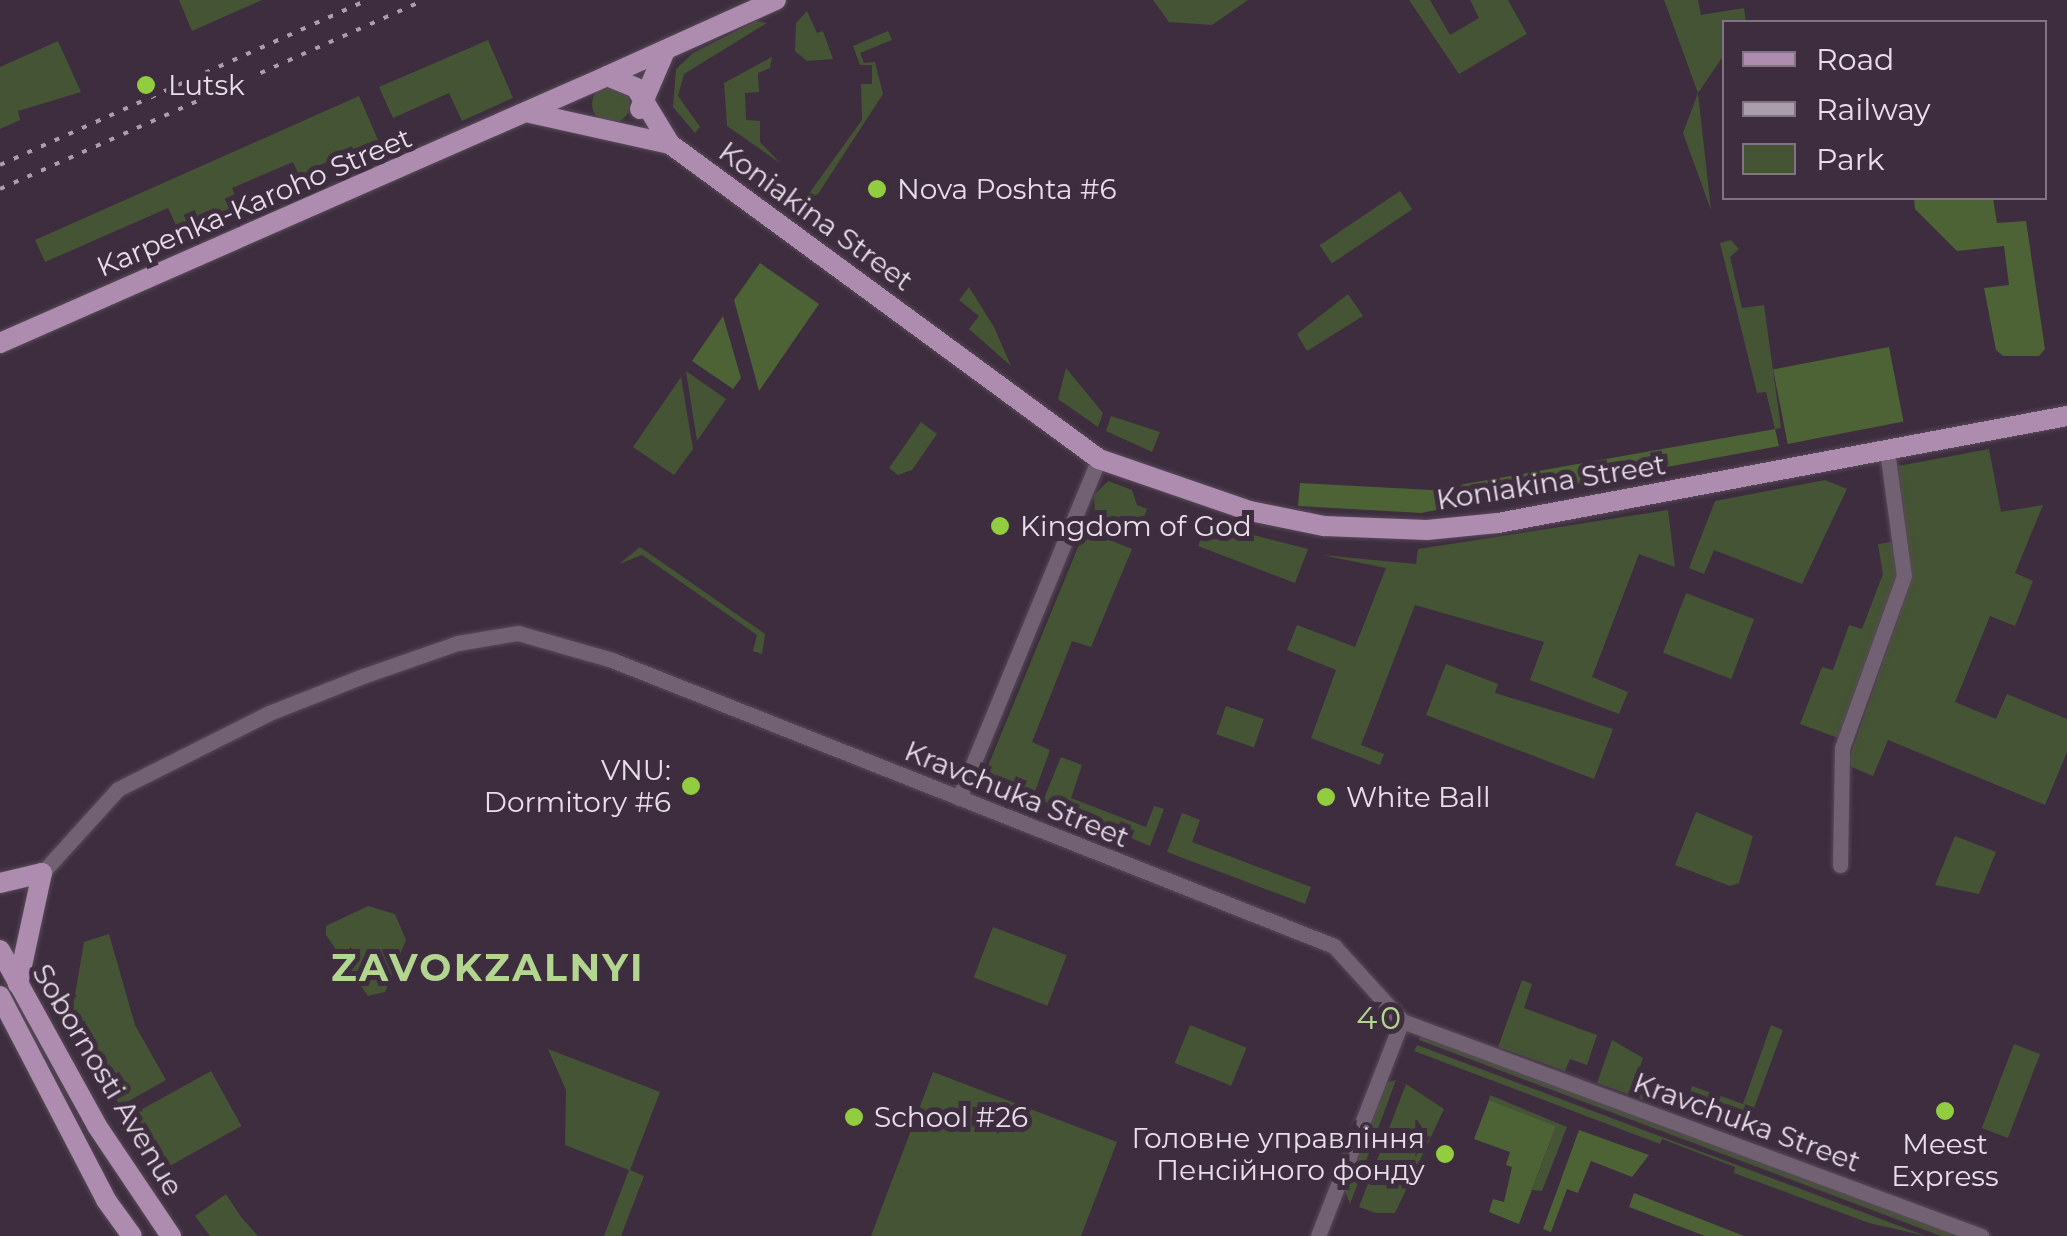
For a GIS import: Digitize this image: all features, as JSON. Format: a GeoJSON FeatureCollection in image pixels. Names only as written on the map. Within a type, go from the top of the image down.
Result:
{"type":"FeatureCollection","features":[{"type":"Feature","properties":{"kind":"main road"},"geometry":{"type":"LineString","coordinates":[[610,132],[629,127],[665,51],[776,0]]}},
{"type":"Feature","properties":{"kind":"main road","name":"Karpenka-Karoho Street"},"geometry":{"type":"LineString","coordinates":[[0,342],[665,51]]}},
{"type":"Feature","properties":{"kind":"main road"},"geometry":{"type":"LineString","coordinates":[[610,132],[584,110],[601,79],[636,88],[641,104],[670,144]]}},
{"type":"Feature","properties":{"kind":"main road"},"geometry":{"type":"LineString","coordinates":[[530,113],[670,144]]}},
{"type":"Feature","properties":{"kind":"main road","name":"Koniakina Street"},"geometry":{"type":"LineString","coordinates":[[670,144],[1100,459],[1250,511],[1324,526],[1428,530],[1498,523],[2067,416]]}},
{"type":"Feature","properties":{"kind":"main road"},"geometry":{"type":"LineString","coordinates":[[0,883],[42,873],[9,990]]}},
{"type":"Feature","properties":{"kind":"main road","name":"Sobornosti Avenue"},"geometry":{"type":"LineString","coordinates":[[0,950],[9,990],[41,1078],[132,1236]]}},
{"type":"Feature","properties":{"kind":"main road","name":"Sobornosti Avenue"},"geometry":{"type":"LineString","coordinates":[[9,990],[171,1236]]}},
{"type":"Feature","properties":{"kind":"main road"},"geometry":{"type":"LineString","coordinates":[[41,1078],[62,1066]]}},
{"type":"Feature","properties":{"kind":"street"},"geometry":{"type":"LineString","coordinates":[[1840,866],[1842,748],[1904,576],[1887,450]]}},
{"type":"Feature","properties":{"kind":"street"},"geometry":{"type":"LineString","coordinates":[[959,798],[1100,459]]}},
{"type":"Feature","properties":{"kind":"street","name":"Kravchuka Street"},"geometry":{"type":"LineString","coordinates":[[42,873],[118,788],[269,713],[363,676],[458,643],[518,634],[612,660],[1334,946],[1402,1021],[1980,1236]]}},
{"type":"Feature","properties":{"kind":"street"},"geometry":{"type":"LineString","coordinates":[[1318,1236],[1402,1021]]}},
{"type":"Feature","properties":{"kind":"green space"},"geometry":{"type":"Polygon","coordinates":[[[179,0],[262,0],[192,31],[179,0]]]}},
{"type":"Feature","properties":{"kind":"green space"},"geometry":{"type":"Polygon","coordinates":[[[1153,0],[1248,0],[1212,25],[1169,22],[1153,0]]]}},
{"type":"Feature","properties":{"kind":"green space"},"geometry":{"type":"Polygon","coordinates":[[[1409,0],[1430,0],[1450,35],[1479,18],[1470,0],[1508,0],[1527,34],[1459,74],[1409,0]]]}},
{"type":"Feature","properties":{"kind":"green space"},"geometry":{"type":"Polygon","coordinates":[[[1664,0],[1698,0],[1701,15],[1744,8],[1746,20],[1722,20],[1722,58],[1698,93],[1664,0]]]}},
{"type":"Feature","properties":{"kind":"green space"},"geometry":{"type":"Polygon","coordinates":[[[807,11],[817,33],[823,31],[833,59],[807,61],[795,51],[796,23],[807,11]]]}},
{"type":"Feature","properties":{"kind":"green space"},"geometry":{"type":"Polygon","coordinates":[[[756,21],[767,23],[684,74],[678,96],[700,127],[695,133],[673,107],[676,69],[693,53],[756,21]]]}},
{"type":"Feature","properties":{"kind":"green space"},"geometry":{"type":"Polygon","coordinates":[[[888,31],[892,40],[860,53],[864,63],[875,62],[883,94],[818,194],[805,199],[862,120],[861,84],[872,84],[872,65],[860,65],[853,46],[888,31]]]}},
{"type":"Feature","properties":{"kind":"green space"},"geometry":{"type":"Polygon","coordinates":[[[488,40],[513,98],[462,121],[449,93],[393,118],[379,87],[488,40]]]}},
{"type":"Feature","properties":{"kind":"green space"},"geometry":{"type":"Polygon","coordinates":[[[58,41],[81,92],[18,111],[20,120],[0,129],[0,67],[58,41]]]}},
{"type":"Feature","properties":{"kind":"green space"},"geometry":{"type":"Polygon","coordinates":[[[772,57],[770,68],[758,73],[759,92],[745,93],[746,120],[760,121],[760,142],[780,163],[727,126],[724,83],[772,57]]]}},
{"type":"Feature","properties":{"kind":"green space"},"geometry":{"type":"Polygon","coordinates":[[[611,85],[625,90],[630,104],[625,118],[611,123],[597,118],[592,104],[597,90],[611,85]]]}},
{"type":"Feature","properties":{"kind":"green space"},"geometry":{"type":"Polygon","coordinates":[[[1698,93],[1711,210],[1683,133],[1698,93]]]}},
{"type":"Feature","properties":{"kind":"green space"},"geometry":{"type":"Polygon","coordinates":[[[359,96],[378,140],[313,168],[317,178],[303,184],[293,162],[232,188],[242,211],[182,238],[168,208],[45,262],[35,240],[359,96]]]}},
{"type":"Feature","properties":{"kind":"green space"},"geometry":{"type":"Polygon","coordinates":[[[1400,191],[1412,209],[1332,263],[1320,245],[1400,191]]]}},
{"type":"Feature","properties":{"kind":"green space"},"geometry":{"type":"Polygon","coordinates":[[[1914,200],[1993,200],[1997,223],[2026,221],[2045,349],[2039,356],[2003,356],[1996,350],[1984,288],[2009,285],[2004,246],[1957,251],[1915,209],[1914,200]]]}},
{"type":"Feature","properties":{"kind":"green space"},"geometry":{"type":"Polygon","coordinates":[[[1731,240],[1739,249],[1730,257],[1742,308],[1764,305],[1781,428],[1775,429],[1766,392],[1757,393],[1720,243],[1731,240]]]}},
{"type":"Feature","properties":{"kind":"green space"},"geometry":{"type":"Polygon","coordinates":[[[760,263],[819,304],[759,391],[734,300],[760,263]]]}},
{"type":"Feature","properties":{"kind":"green space"},"geometry":{"type":"Polygon","coordinates":[[[969,287],[994,327],[1011,366],[969,329],[979,316],[959,300],[969,287]]]}},
{"type":"Feature","properties":{"kind":"green space"},"geometry":{"type":"Polygon","coordinates":[[[1348,294],[1363,316],[1307,351],[1297,334],[1348,294]]]}},
{"type":"Feature","properties":{"kind":"green space"},"geometry":{"type":"Polygon","coordinates":[[[723,316],[741,378],[733,389],[692,361],[723,316]]]}},
{"type":"Feature","properties":{"kind":"green space"},"geometry":{"type":"Polygon","coordinates":[[[1889,347],[1904,422],[1788,444],[1773,370],[1889,347]]]}},
{"type":"Feature","properties":{"kind":"green space"},"geometry":{"type":"Polygon","coordinates":[[[1066,368],[1103,413],[1098,427],[1058,399],[1066,368]]]}},
{"type":"Feature","properties":{"kind":"green space"},"geometry":{"type":"Polygon","coordinates":[[[686,371],[726,399],[697,441],[686,371]]]}},
{"type":"Feature","properties":{"kind":"green space"},"geometry":{"type":"Polygon","coordinates":[[[681,377],[693,449],[674,475],[633,447],[681,377]]]}},
{"type":"Feature","properties":{"kind":"green space"},"geometry":{"type":"Polygon","coordinates":[[[1111,416],[1160,432],[1152,452],[1106,431],[1111,416]]]}},
{"type":"Feature","properties":{"kind":"green space"},"geometry":{"type":"Polygon","coordinates":[[[921,422],[937,434],[912,470],[898,475],[889,468],[921,422]]]}},
{"type":"Feature","properties":{"kind":"green space"},"geometry":{"type":"Polygon","coordinates":[[[1775,429],[1779,446],[1421,513],[1298,506],[1300,483],[1431,490],[1775,429]]]}},
{"type":"Feature","properties":{"kind":"green space"},"geometry":{"type":"Polygon","coordinates":[[[1989,449],[2001,512],[2043,505],[2015,573],[2033,581],[2015,626],[1990,616],[1955,702],[1996,719],[2007,694],[2067,719],[2067,752],[2045,805],[1888,740],[1873,776],[1847,765],[1912,577],[1898,466],[1989,449]]]}},
{"type":"Feature","properties":{"kind":"green space"},"geometry":{"type":"Polygon","coordinates":[[[1825,480],[1847,489],[1802,584],[1714,550],[1704,574],[1689,568],[1715,501],[1825,480]]]}},
{"type":"Feature","properties":{"kind":"green space"},"geometry":{"type":"Polygon","coordinates":[[[1108,481],[1132,490],[1137,505],[1147,509],[1138,532],[1095,516],[1094,495],[1108,481]]]}},
{"type":"Feature","properties":{"kind":"green space"},"geometry":{"type":"Polygon","coordinates":[[[1668,510],[1675,567],[1639,554],[1592,677],[1628,692],[1619,714],[1530,680],[1544,642],[1415,605],[1361,745],[1384,754],[1380,765],[1311,738],[1336,670],[1287,650],[1297,625],[1355,647],[1386,568],[1322,555],[1416,564],[1418,549],[1668,510]]]}},
{"type":"Feature","properties":{"kind":"green space"},"geometry":{"type":"Polygon","coordinates":[[[1207,523],[1308,549],[1295,583],[1198,546],[1207,523]]]}},
{"type":"Feature","properties":{"kind":"green space"},"geometry":{"type":"Polygon","coordinates":[[[1085,530],[1132,549],[1091,647],[1072,641],[1032,742],[1050,750],[1033,797],[983,778],[1085,530]]]}},
{"type":"Feature","properties":{"kind":"green space"},"geometry":{"type":"Polygon","coordinates":[[[1892,542],[1897,575],[1838,738],[1800,724],[1822,667],[1833,670],[1849,625],[1862,629],[1883,574],[1878,544],[1892,542]]]}},
{"type":"Feature","properties":{"kind":"green space"},"geometry":{"type":"Polygon","coordinates":[[[640,547],[765,634],[762,654],[753,651],[757,635],[642,555],[619,564],[640,547]]]}},
{"type":"Feature","properties":{"kind":"green space"},"geometry":{"type":"Polygon","coordinates":[[[1686,593],[1754,619],[1731,679],[1663,653],[1686,593]]]}},
{"type":"Feature","properties":{"kind":"green space"},"geometry":{"type":"Polygon","coordinates":[[[1446,664],[1498,684],[1495,693],[1613,729],[1594,779],[1426,715],[1446,664]]]}},
{"type":"Feature","properties":{"kind":"green space"},"geometry":{"type":"Polygon","coordinates":[[[1226,706],[1264,719],[1254,747],[1216,734],[1226,706]]]}},
{"type":"Feature","properties":{"kind":"green space"},"geometry":{"type":"Polygon","coordinates":[[[1061,757],[1082,765],[1071,798],[1146,827],[1154,806],[1164,809],[1150,846],[1043,801],[1061,757]]]}},
{"type":"Feature","properties":{"kind":"green space"},"geometry":{"type":"Polygon","coordinates":[[[1696,812],[1753,836],[1739,883],[1730,886],[1675,865],[1696,812]]]}},
{"type":"Feature","properties":{"kind":"green space"},"geometry":{"type":"Polygon","coordinates":[[[1182,813],[1200,820],[1192,842],[1311,887],[1305,904],[1167,852],[1182,813]]]}},
{"type":"Feature","properties":{"kind":"green space"},"geometry":{"type":"Polygon","coordinates":[[[1955,836],[1996,852],[1979,894],[1935,885],[1955,836]]]}},
{"type":"Feature","properties":{"kind":"green space"},"geometry":{"type":"Polygon","coordinates":[[[368,906],[395,914],[406,940],[385,992],[368,996],[326,935],[326,926],[368,906]]]}},
{"type":"Feature","properties":{"kind":"green space"},"geometry":{"type":"Polygon","coordinates":[[[993,927],[1067,955],[1047,1006],[974,977],[993,927]]]}},
{"type":"Feature","properties":{"kind":"green space"},"geometry":{"type":"Polygon","coordinates":[[[109,934],[135,1025],[166,1080],[120,1106],[71,1018],[84,942],[109,934]]]}},
{"type":"Feature","properties":{"kind":"green space"},"geometry":{"type":"Polygon","coordinates":[[[1522,980],[1532,984],[1524,1008],[1597,1035],[1587,1065],[1570,1059],[1565,1071],[1498,1047],[1522,980]]]}},
{"type":"Feature","properties":{"kind":"green space"},"geometry":{"type":"Polygon","coordinates":[[[1190,1025],[1247,1048],[1231,1086],[1175,1063],[1190,1025]]]}},
{"type":"Feature","properties":{"kind":"green space"},"geometry":{"type":"Polygon","coordinates":[[[1771,1025],[1783,1030],[1744,1135],[1683,1113],[1692,1086],[1743,1104],[1771,1025]]]}},
{"type":"Feature","properties":{"kind":"green space"},"geometry":{"type":"Polygon","coordinates":[[[1421,1035],[1959,1236],[1941,1236],[1419,1040],[1421,1035]]]}},
{"type":"Feature","properties":{"kind":"green space"},"geometry":{"type":"Polygon","coordinates":[[[1612,1040],[1643,1058],[1636,1078],[1679,1093],[1673,1110],[1597,1083],[1612,1040]]]}},
{"type":"Feature","properties":{"kind":"green space"},"geometry":{"type":"Polygon","coordinates":[[[2014,1044],[2040,1054],[2008,1138],[1982,1128],[2014,1044]]]}},
{"type":"Feature","properties":{"kind":"green space"},"geometry":{"type":"Polygon","coordinates":[[[1417,1045],[1926,1236],[1869,1223],[1734,1173],[1735,1167],[1662,1139],[1660,1144],[1414,1051],[1417,1045]]]}},
{"type":"Feature","properties":{"kind":"green space"},"geometry":{"type":"Polygon","coordinates":[[[548,1049],[660,1092],[630,1170],[644,1176],[621,1236],[604,1236],[629,1170],[565,1145],[566,1090],[548,1049]]]}},
{"type":"Feature","properties":{"kind":"green space"},"geometry":{"type":"Polygon","coordinates":[[[211,1071],[242,1126],[158,1172],[128,1117],[211,1071]]]}},
{"type":"Feature","properties":{"kind":"green space"},"geometry":{"type":"Polygon","coordinates":[[[933,1072],[1117,1142],[1081,1236],[871,1236],[933,1072]]]}},
{"type":"Feature","properties":{"kind":"green space"},"geometry":{"type":"Polygon","coordinates":[[[1396,1080],[1350,1204],[1344,1188],[1385,1083],[1396,1080]]]}},
{"type":"Feature","properties":{"kind":"green space"},"geometry":{"type":"Polygon","coordinates":[[[1406,1084],[1444,1109],[1395,1213],[1376,1213],[1359,1207],[1406,1084]]]}},
{"type":"Feature","properties":{"kind":"green space"},"geometry":{"type":"Polygon","coordinates":[[[1490,1095],[1567,1127],[1542,1191],[1532,1190],[1556,1126],[1489,1100],[1490,1095]]]}},
{"type":"Feature","properties":{"kind":"green space"},"geometry":{"type":"Polygon","coordinates":[[[1489,1100],[1556,1126],[1519,1224],[1489,1212],[1493,1199],[1504,1202],[1512,1167],[1506,1165],[1510,1152],[1474,1139],[1489,1100]]]}},
{"type":"Feature","properties":{"kind":"green space"},"geometry":{"type":"Polygon","coordinates":[[[1579,1130],[1649,1155],[1632,1177],[1591,1161],[1578,1193],[1567,1189],[1551,1232],[1543,1229],[1579,1130]]]}},
{"type":"Feature","properties":{"kind":"green space"},"geometry":{"type":"Polygon","coordinates":[[[1634,1193],[1744,1236],[1705,1236],[1629,1207],[1634,1193]]]}},
{"type":"Feature","properties":{"kind":"green space"},"geometry":{"type":"Polygon","coordinates":[[[226,1194],[258,1236],[210,1236],[195,1216],[226,1194]]]}},
{"type":"Feature","properties":{"kind":"railway"},"geometry":{"type":"LineString","coordinates":[[0,165],[368,0]]}},
{"type":"Feature","properties":{"kind":"railway"},"geometry":{"type":"LineString","coordinates":[[0,189],[424,0]]}},
{"type":"Feature","properties":{"kind":"place","name":"Lutsk"},"geometry":{"type":"Point","coordinates":[146,85]}},
{"type":"Feature","properties":{"kind":"place","name":"Nova Poshta #6"},"geometry":{"type":"Point","coordinates":[877,189]}},
{"type":"Feature","properties":{"kind":"place","name":"Kingdom of God"},"geometry":{"type":"Point","coordinates":[1000,526]}},
{"type":"Feature","properties":{"kind":"place","name":"VNU: Dormitory #6"},"geometry":{"type":"Point","coordinates":[691,786]}},
{"type":"Feature","properties":{"kind":"place","name":"White Ball"},"geometry":{"type":"Point","coordinates":[1326,797]}},
{"type":"Feature","properties":{"kind":"place","name":"Meest Express"},"geometry":{"type":"Point","coordinates":[1945,1111]}},
{"type":"Feature","properties":{"kind":"place","name":"School #26"},"geometry":{"type":"Point","coordinates":[854,1117]}},
{"type":"Feature","properties":{"kind":"place","name":"Головне управління Пенсійного фонду"},"geometry":{"type":"Point","coordinates":[1445,1154]}},
{"type":"Feature","properties":{"kind":"district","name":"ZAVOKZALNYI"},"geometry":{"type":"Point","coordinates":[488,968]}},
{"type":"Feature","properties":{"kind":"district","name":"40"},"geometry":{"type":"Point","coordinates":[1380,1018]}}]}
